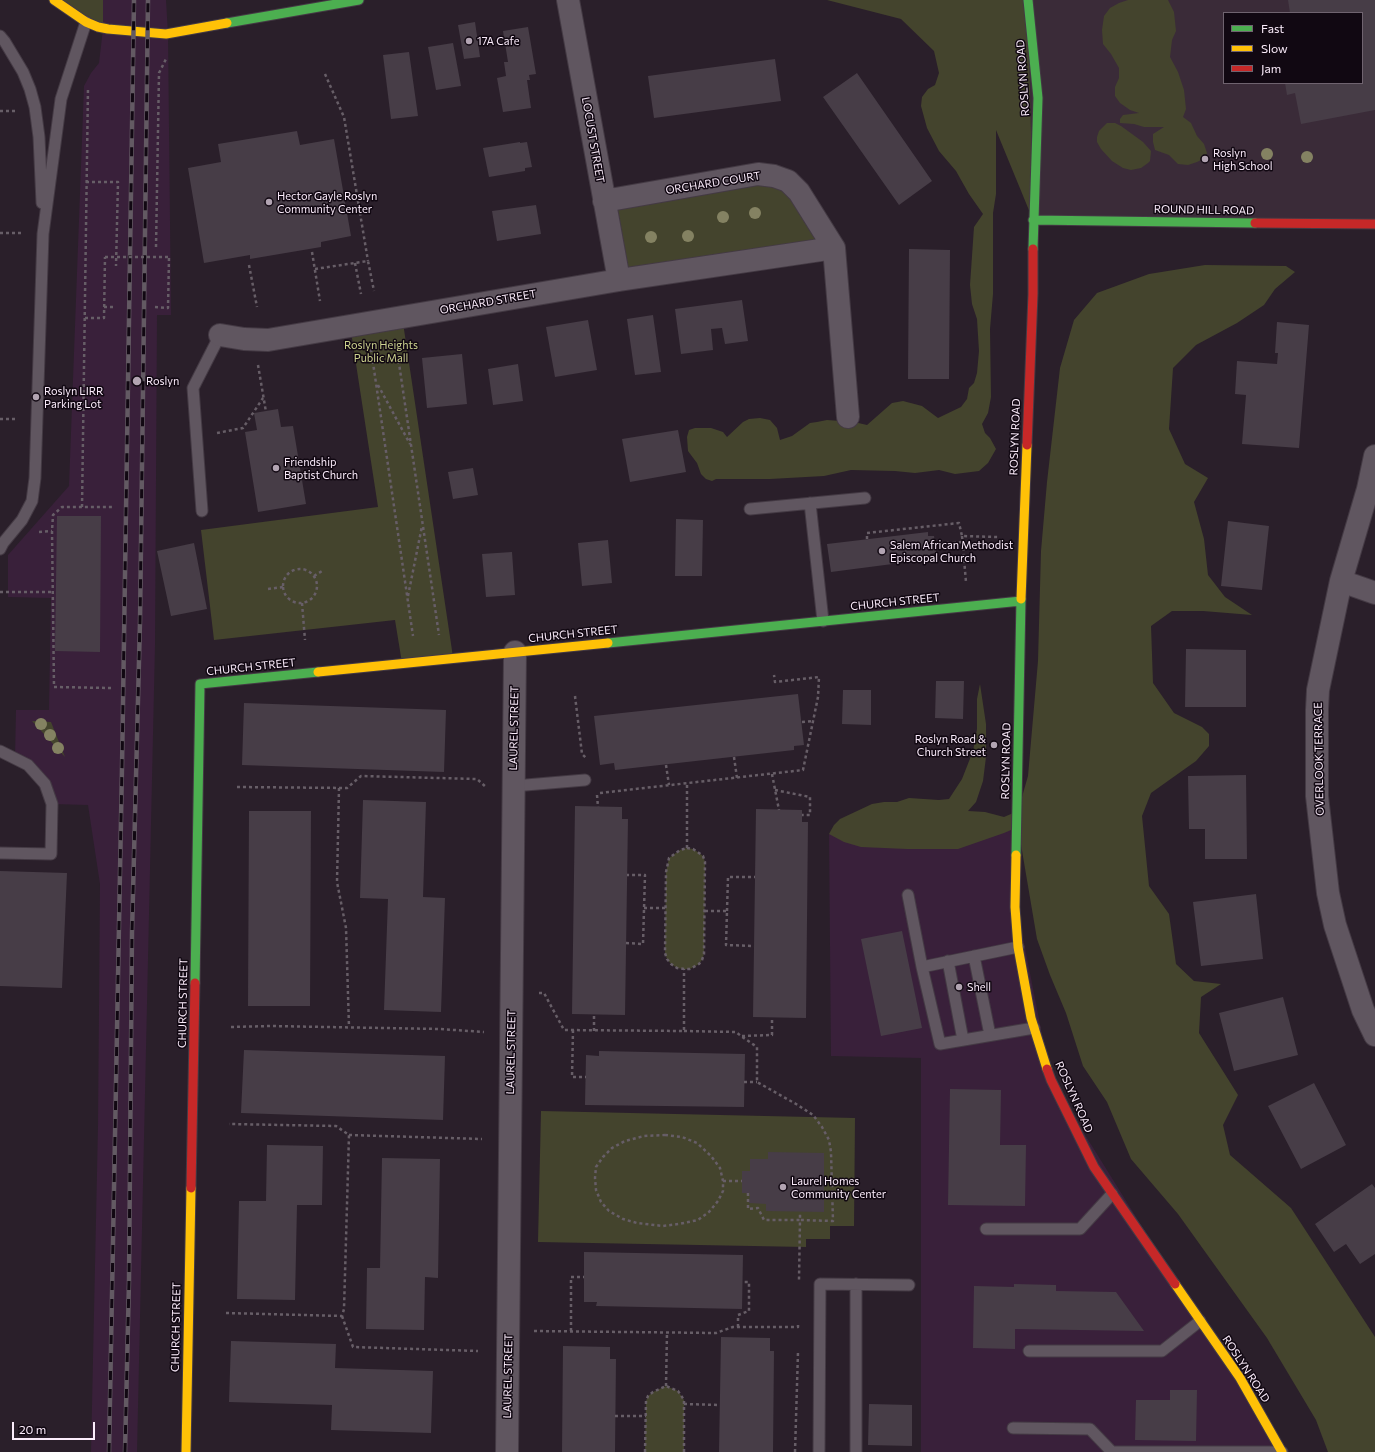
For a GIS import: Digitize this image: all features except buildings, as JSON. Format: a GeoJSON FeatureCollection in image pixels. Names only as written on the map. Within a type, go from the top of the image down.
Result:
{"type":"FeatureCollection","features":[{"type":"Feature","properties":{"kind":"street"},"geometry":{"type":"LineString","coordinates":[[54,0],[86,22],[108,29],[166,34],[359,0]]}},
{"type":"Feature","properties":{"kind":"street","name":"LOCUST STREET"},"geometry":{"type":"LineString","coordinates":[[568,0],[619,280]]}},
{"type":"Feature","properties":{"kind":"street","name":"ROSLYN ROAD"},"geometry":{"type":"LineString","coordinates":[[1028,0],[1038,98],[1033,220],[1033,294],[1021,601],[1015,907],[1018,947],[1031,1018],[1051,1080],[1094,1167],[1240,1378],[1282,1452]]}},
{"type":"Feature","properties":{"kind":"street","name":"ORCHARD COURT"},"geometry":{"type":"LineString","coordinates":[[604,201],[758,174],[774,176],[788,181],[799,192],[834,248],[848,417]]}},
{"type":"Feature","properties":{"kind":"street","name":"ROUND HILL ROAD"},"geometry":{"type":"LineString","coordinates":[[1033,220],[1375,224]]}},
{"type":"Feature","properties":{"kind":"street","name":"ORCHARD STREET"},"geometry":{"type":"LineString","coordinates":[[220,335],[244,340],[268,340],[619,280],[834,248]]}},
{"type":"Feature","properties":{"kind":"street","name":"OVERLOOK TERRACE"},"geometry":{"type":"LineString","coordinates":[[1375,456],[1368,489],[1341,580],[1318,690],[1317,710],[1317,796],[1328,893],[1335,925],[1363,1010],[1375,1036]]}},
{"type":"Feature","properties":{"kind":"street"},"geometry":{"type":"LineString","coordinates":[[1341,580],[1375,593]]}},
{"type":"Feature","properties":{"kind":"street","name":"CHURCH STREET"},"geometry":{"type":"LineString","coordinates":[[186,1452],[200,684],[1021,601]]}},
{"type":"Feature","properties":{"kind":"street","name":"LAUREL STREET"},"geometry":{"type":"LineString","coordinates":[[507,1452],[515,652]]}},
{"type":"Feature","properties":{"kind":"lane"},"geometry":{"type":"LineString","coordinates":[[43,234],[61,99],[86,22]]}},
{"type":"Feature","properties":{"kind":"lane"},"geometry":{"type":"LineString","coordinates":[[0,36],[23,72],[35,106],[39,137],[43,234],[36,478],[32,501],[22,520],[3,543],[0,549]]}},
{"type":"Feature","properties":{"kind":"lane"},"geometry":{"type":"LineString","coordinates":[[202,511],[193,388],[220,335]]}},
{"type":"Feature","properties":{"kind":"lane"},"geometry":{"type":"LineString","coordinates":[[750,509],[865,498]]}},
{"type":"Feature","properties":{"kind":"lane"},"geometry":{"type":"LineString","coordinates":[[810,503],[823,621]]}},
{"type":"Feature","properties":{"kind":"lane"},"geometry":{"type":"LineString","coordinates":[[0,751],[28,765],[45,784],[52,804],[51,854],[0,853]]}},
{"type":"Feature","properties":{"kind":"lane"},"geometry":{"type":"LineString","coordinates":[[514,786],[585,780]]}},
{"type":"Feature","properties":{"kind":"lane"},"geometry":{"type":"LineString","coordinates":[[908,895],[922,967],[940,1044],[1034,1028]]}},
{"type":"Feature","properties":{"kind":"lane"},"geometry":{"type":"LineString","coordinates":[[922,967],[1018,947]]}},
{"type":"Feature","properties":{"kind":"lane"},"geometry":{"type":"LineString","coordinates":[[974,956],[990,1035]]}},
{"type":"Feature","properties":{"kind":"lane"},"geometry":{"type":"LineString","coordinates":[[948,962],[963,1040]]}},
{"type":"Feature","properties":{"kind":"lane"},"geometry":{"type":"LineString","coordinates":[[986,1229],[1080,1229],[1112,1194]]}},
{"type":"Feature","properties":{"kind":"lane"},"geometry":{"type":"LineString","coordinates":[[819,1452],[820,1284],[909,1285]]}},
{"type":"Feature","properties":{"kind":"lane"},"geometry":{"type":"LineString","coordinates":[[856,1284],[856,1452]]}},
{"type":"Feature","properties":{"kind":"lane"},"geometry":{"type":"LineString","coordinates":[[1029,1351],[1162,1351],[1200,1321]]}},
{"type":"Feature","properties":{"kind":"lane"},"geometry":{"type":"LineString","coordinates":[[1013,1428],[1090,1428],[1112,1452],[1282,1452]]}},
{"type":"Feature","properties":{"kind":"path"},"geometry":{"type":"LineString","coordinates":[[156,247],[159,73],[167,57]]}},
{"type":"Feature","properties":{"kind":"path"},"geometry":{"type":"LineString","coordinates":[[325,74],[344,117],[374,291]]}},
{"type":"Feature","properties":{"kind":"path"},"geometry":{"type":"LineString","coordinates":[[82,507],[87,89],[89,84]]}},
{"type":"Feature","properties":{"kind":"path"},"geometry":{"type":"LineString","coordinates":[[86,182],[118,182],[116,266]]}},
{"type":"Feature","properties":{"kind":"path"},"geometry":{"type":"LineString","coordinates":[[312,252],[320,301]]}},
{"type":"Feature","properties":{"kind":"path"},"geometry":{"type":"LineString","coordinates":[[85,318],[104,318],[105,257],[169,257],[168,308],[155,307]]}},
{"type":"Feature","properties":{"kind":"path"},"geometry":{"type":"LineString","coordinates":[[315,269],[368,261]]}},
{"type":"Feature","properties":{"kind":"path"},"geometry":{"type":"LineString","coordinates":[[355,263],[361,294]]}},
{"type":"Feature","properties":{"kind":"path"},"geometry":{"type":"LineString","coordinates":[[249,265],[257,307]]}},
{"type":"Feature","properties":{"kind":"path"},"geometry":{"type":"LineString","coordinates":[[104,306],[116,307]]}},
{"type":"Feature","properties":{"kind":"path"},"geometry":{"type":"LineString","coordinates":[[395,341],[440,639]]}},
{"type":"Feature","properties":{"kind":"path"},"geometry":{"type":"LineString","coordinates":[[371,345],[414,643]]}},
{"type":"Feature","properties":{"kind":"path"},"geometry":{"type":"LineString","coordinates":[[257,362],[266,412]]}},
{"type":"Feature","properties":{"kind":"path"},"geometry":{"type":"LineString","coordinates":[[376,383],[411,446]]}},
{"type":"Feature","properties":{"kind":"path"},"geometry":{"type":"LineString","coordinates":[[197,437],[243,428],[264,398]]}},
{"type":"Feature","properties":{"kind":"path"},"geometry":{"type":"LineString","coordinates":[[111,688],[54,688],[52,592],[53,515],[62,507],[113,507]]}},
{"type":"Feature","properties":{"kind":"path"},"geometry":{"type":"LineString","coordinates":[[867,539],[867,533],[959,522],[962,536],[969,606]]}},
{"type":"Feature","properties":{"kind":"path"},"geometry":{"type":"LineString","coordinates":[[408,598],[422,524]]}},
{"type":"Feature","properties":{"kind":"path"},"geometry":{"type":"LineString","coordinates":[[962,536],[998,537]]}},
{"type":"Feature","properties":{"kind":"path"},"geometry":{"type":"LineString","coordinates":[[935,544],[962,542]]}},
{"type":"Feature","properties":{"kind":"path"},"geometry":{"type":"LineString","coordinates":[[305,569],[314,576],[317,587],[316,593],[312,598],[302,603],[291,601],[287,597],[283,587],[285,577],[289,572],[305,569]]}},
{"type":"Feature","properties":{"kind":"path"},"geometry":{"type":"LineString","coordinates":[[314,576],[322,571]]}},
{"type":"Feature","properties":{"kind":"path"},"geometry":{"type":"LineString","coordinates":[[268,589],[283,587]]}},
{"type":"Feature","properties":{"kind":"path"},"geometry":{"type":"LineString","coordinates":[[0,592],[52,592]]}},
{"type":"Feature","properties":{"kind":"path"},"geometry":{"type":"LineString","coordinates":[[302,603],[305,640]]}},
{"type":"Feature","properties":{"kind":"path"},"geometry":{"type":"LineString","coordinates":[[590,794],[803,770],[818,697],[819,677],[775,682],[774,675]]}},
{"type":"Feature","properties":{"kind":"path"},"geometry":{"type":"LineString","coordinates":[[575,696],[582,754],[591,765]]}},
{"type":"Feature","properties":{"kind":"path"},"geometry":{"type":"LineString","coordinates":[[802,722],[813,721]]}},
{"type":"Feature","properties":{"kind":"path"},"geometry":{"type":"LineString","coordinates":[[734,757],[737,778]]}},
{"type":"Feature","properties":{"kind":"path"},"geometry":{"type":"LineString","coordinates":[[666,765],[669,785]]}},
{"type":"Feature","properties":{"kind":"path"},"geometry":{"type":"LineString","coordinates":[[772,774],[779,810]]}},
{"type":"Feature","properties":{"kind":"path"},"geometry":{"type":"LineString","coordinates":[[237,787],[347,788],[360,776],[477,779],[487,788]]}},
{"type":"Feature","properties":{"kind":"path"},"geometry":{"type":"LineString","coordinates":[[687,783],[687,848]]}},
{"type":"Feature","properties":{"kind":"path"},"geometry":{"type":"LineString","coordinates":[[338,788],[337,882],[346,928],[349,1027]]}},
{"type":"Feature","properties":{"kind":"path"},"geometry":{"type":"LineString","coordinates":[[775,790],[810,797],[810,815],[802,815]]}},
{"type":"Feature","properties":{"kind":"path"},"geometry":{"type":"LineString","coordinates":[[597,793],[598,806]]}},
{"type":"Feature","properties":{"kind":"path"},"geometry":{"type":"LineString","coordinates":[[687,848],[693,849],[703,856],[705,862],[704,954],[699,964],[690,969],[684,969],[676,968],[667,959],[665,953],[666,872],[669,858],[680,850],[687,848]]}},
{"type":"Feature","properties":{"kind":"path"},"geometry":{"type":"LineString","coordinates":[[626,943],[643,944],[645,875],[627,874]]}},
{"type":"Feature","properties":{"kind":"path"},"geometry":{"type":"LineString","coordinates":[[754,946],[726,945],[728,877],[755,877]]}},
{"type":"Feature","properties":{"kind":"path"},"geometry":{"type":"LineString","coordinates":[[644,908],[666,908]]}},
{"type":"Feature","properties":{"kind":"path"},"geometry":{"type":"LineString","coordinates":[[705,911],[727,911]]}},
{"type":"Feature","properties":{"kind":"path"},"geometry":{"type":"LineString","coordinates":[[684,969],[684,1031]]}},
{"type":"Feature","properties":{"kind":"path"},"geometry":{"type":"LineString","coordinates":[[539,993],[544,993],[564,1030],[736,1032],[757,1047],[757,1082]]}},
{"type":"Feature","properties":{"kind":"path"},"geometry":{"type":"LineString","coordinates":[[594,1014],[594,1031]]}},
{"type":"Feature","properties":{"kind":"path"},"geometry":{"type":"LineString","coordinates":[[741,1036],[772,1035],[772,1017]]}},
{"type":"Feature","properties":{"kind":"path"},"geometry":{"type":"LineString","coordinates":[[231,1027],[349,1027],[440,1029],[484,1032]]}},
{"type":"Feature","properties":{"kind":"path"},"geometry":{"type":"LineString","coordinates":[[572,1030],[572,1077],[586,1077]]}},
{"type":"Feature","properties":{"kind":"path"},"geometry":{"type":"LineString","coordinates":[[744,1082],[757,1082],[796,1104],[813,1115],[822,1127],[829,1140],[831,1152],[833,1221],[764,1220],[758,1208],[748,1208],[748,1193]]}},
{"type":"Feature","properties":{"kind":"path"},"geometry":{"type":"LineString","coordinates":[[229,1124],[336,1126],[349,1136],[482,1139]]}},
{"type":"Feature","properties":{"kind":"path"},"geometry":{"type":"LineString","coordinates":[[665,1134],[682,1137],[697,1143],[711,1156],[720,1168],[723,1181],[723,1191],[718,1201],[709,1212],[698,1220],[663,1226],[637,1223],[623,1219],[609,1211],[602,1202],[596,1190],[594,1178],[596,1167],[612,1148],[625,1141],[644,1136],[665,1134]]}},
{"type":"Feature","properties":{"kind":"path"},"geometry":{"type":"LineString","coordinates":[[349,1136],[344,1309],[342,1316],[353,1347],[478,1351]]}},
{"type":"Feature","properties":{"kind":"path"},"geometry":{"type":"LineString","coordinates":[[723,1181],[742,1181]]}},
{"type":"Feature","properties":{"kind":"path"},"geometry":{"type":"LineString","coordinates":[[799,1281],[800,1212]]}},
{"type":"Feature","properties":{"kind":"path"},"geometry":{"type":"LineString","coordinates":[[571,1331],[571,1277],[584,1277]]}},
{"type":"Feature","properties":{"kind":"path"},"geometry":{"type":"LineString","coordinates":[[738,1327],[738,1315],[749,1311],[749,1282],[742,1282]]}},
{"type":"Feature","properties":{"kind":"path"},"geometry":{"type":"LineString","coordinates":[[226,1313],[342,1316]]}},
{"type":"Feature","properties":{"kind":"path"},"geometry":{"type":"LineString","coordinates":[[534,1331],[716,1333],[733,1327],[798,1327],[798,1319]]}},
{"type":"Feature","properties":{"kind":"path"},"geometry":{"type":"LineString","coordinates":[[666,1386],[667,1332]]}},
{"type":"Feature","properties":{"kind":"path"},"geometry":{"type":"LineString","coordinates":[[645,1452],[646,1401],[648,1396],[659,1388],[666,1386],[678,1391],[682,1395],[684,1404],[684,1452]]}},
{"type":"Feature","properties":{"kind":"path"},"geometry":{"type":"LineString","coordinates":[[684,1404],[720,1406]]}},
{"type":"Feature","properties":{"kind":"path"},"geometry":{"type":"LineString","coordinates":[[615,1416],[646,1416]]}},
{"type":"Feature","properties":{"kind":"shaded area"},"geometry":{"type":"Polygon","coordinates":[[[103,0],[166,0],[168,34],[171,315],[157,315],[155,645],[137,1452],[91,1452],[98,1126],[100,884],[88,805],[52,804],[45,784],[15,758],[16,710],[49,710],[51,598],[8,597],[8,555],[69,486],[84,86],[91,73],[99,63],[103,29],[103,0]]]}},
{"type":"Feature","properties":{"kind":"shaded area","name":"Roslyn High School"},"geometry":{"type":"Polygon","coordinates":[[[1028,0],[1375,0],[1375,224],[1033,220],[1028,0]]]}},
{"type":"Feature","properties":{"kind":"shaded area"},"geometry":{"type":"Polygon","coordinates":[[[1018,826],[1017,907],[1051,1080],[1282,1452],[921,1452],[921,1058],[831,1056],[829,834],[1018,826]]]}},
{"type":"Feature","properties":{"kind":"green space"},"geometry":{"type":"Polygon","coordinates":[[[54,0],[103,0],[103,29],[54,0]]]}},
{"type":"Feature","properties":{"kind":"green space"},"geometry":{"type":"Polygon","coordinates":[[[827,0],[1028,0],[1033,220],[996,130],[996,194],[993,213],[993,294],[990,329],[991,397],[988,413],[982,424],[985,433],[990,438],[996,449],[988,463],[979,471],[955,474],[939,470],[915,473],[851,470],[824,476],[770,479],[716,479],[712,481],[706,479],[701,474],[697,463],[688,451],[687,437],[689,430],[695,428],[711,428],[723,432],[727,437],[743,422],[749,419],[760,418],[770,420],[777,428],[780,440],[792,436],[810,423],[827,420],[854,422],[867,425],[892,403],[903,401],[922,406],[938,418],[961,407],[967,399],[969,388],[974,383],[977,373],[979,351],[977,319],[972,304],[970,285],[974,227],[983,214],[969,194],[956,171],[939,151],[927,128],[921,106],[922,97],[928,89],[935,85],[939,73],[934,51],[901,19],[827,0]]]}},
{"type":"Feature","properties":{"kind":"green space"},"geometry":{"type":"Polygon","coordinates":[[[1128,0],[1168,0],[1174,12],[1176,31],[1172,40],[1170,57],[1178,72],[1184,90],[1186,109],[1183,117],[1191,123],[1197,136],[1204,144],[1207,153],[1205,158],[1197,162],[1188,165],[1178,164],[1169,155],[1155,150],[1153,134],[1164,127],[1144,127],[1134,124],[1120,123],[1120,119],[1123,115],[1139,113],[1130,110],[1120,103],[1115,96],[1115,87],[1119,78],[1119,68],[1103,44],[1102,30],[1104,16],[1110,8],[1128,0]]]}},
{"type":"Feature","properties":{"kind":"green space"},"geometry":{"type":"Polygon","coordinates":[[[1107,123],[1115,123],[1121,126],[1143,142],[1151,151],[1150,161],[1141,168],[1131,170],[1123,168],[1112,161],[1097,142],[1099,131],[1107,123]]]}},
{"type":"Feature","properties":{"kind":"green space"},"geometry":{"type":"Polygon","coordinates":[[[774,176],[834,248],[619,280],[604,201],[774,176]]]}},
{"type":"Feature","properties":{"kind":"green space"},"geometry":{"type":"Polygon","coordinates":[[[1205,265],[1286,266],[1295,272],[1275,289],[1264,305],[1237,323],[1196,345],[1173,368],[1169,429],[1185,464],[1208,478],[1194,502],[1204,539],[1208,575],[1225,597],[1252,615],[1203,611],[1172,611],[1151,626],[1153,683],[1174,713],[1202,727],[1209,734],[1209,746],[1196,761],[1151,793],[1142,816],[1149,886],[1169,914],[1176,964],[1194,981],[1221,984],[1201,997],[1199,1033],[1238,1095],[1223,1125],[1230,1155],[1291,1208],[1375,1337],[1375,1452],[1328,1452],[1316,1420],[1267,1338],[1178,1214],[1131,1159],[1107,1102],[1083,1066],[1066,1013],[1037,939],[1018,827],[958,849],[861,847],[844,842],[829,834],[834,825],[840,819],[872,804],[897,802],[909,798],[939,800],[949,799],[962,779],[973,751],[977,729],[977,699],[980,684],[986,724],[986,757],[983,781],[976,802],[968,811],[985,812],[1004,817],[1018,811],[1028,776],[1038,661],[1041,551],[1060,368],[1074,320],[1097,293],[1149,274],[1205,265]]]}},
{"type":"Feature","properties":{"kind":"green space","name":"Roslyn Heights Public Mall"},"geometry":{"type":"Polygon","coordinates":[[[402,316],[453,657],[402,663],[395,620],[214,640],[201,530],[378,507],[350,325],[402,316]]]}},
{"type":"Feature","properties":{"kind":"green space"},"geometry":{"type":"Polygon","coordinates":[[[32,721],[51,722],[65,757],[32,721]]]}},
{"type":"Feature","properties":{"kind":"green space"},"geometry":{"type":"Polygon","coordinates":[[[687,848],[693,849],[703,856],[705,862],[704,954],[699,964],[690,969],[684,969],[677,968],[671,964],[665,953],[666,872],[669,858],[680,850],[687,848]]]}},
{"type":"Feature","properties":{"kind":"green space"},"geometry":{"type":"Polygon","coordinates":[[[541,1111],[855,1118],[854,1226],[830,1226],[830,1239],[806,1239],[806,1247],[538,1242],[541,1111]]]}},
{"type":"Feature","properties":{"kind":"green space"},"geometry":{"type":"Polygon","coordinates":[[[666,1386],[678,1391],[684,1400],[684,1452],[645,1452],[646,1401],[648,1396],[653,1392],[666,1386]]]}},
{"type":"Feature","properties":{"kind":"railway"},"geometry":{"type":"LineString","coordinates":[[109,1452],[122,767],[134,0]]}},
{"type":"Feature","properties":{"kind":"railway"},"geometry":{"type":"LineString","coordinates":[[125,1452],[129,1281],[132,932],[140,622],[148,0]]}},
{"type":"Feature","properties":{"kind":"traffic: fast"},"geometry":{"type":"LineString","coordinates":[[227,23],[359,0]]}},
{"type":"Feature","properties":{"kind":"traffic: fast"},"geometry":{"type":"LineString","coordinates":[[1028,0],[1038,98],[1033,249]]}},
{"type":"Feature","properties":{"kind":"traffic: fast"},"geometry":{"type":"LineString","coordinates":[[1033,220],[1255,223]]}},
{"type":"Feature","properties":{"kind":"traffic: fast"},"geometry":{"type":"LineString","coordinates":[[1016,855],[1021,599]]}},
{"type":"Feature","properties":{"kind":"traffic: fast"},"geometry":{"type":"LineString","coordinates":[[608,643],[1021,601]]}},
{"type":"Feature","properties":{"kind":"traffic: fast"},"geometry":{"type":"LineString","coordinates":[[195,983],[200,684],[318,672]]}},
{"type":"Feature","properties":{"kind":"traffic: slow"},"geometry":{"type":"LineString","coordinates":[[54,0],[86,22],[108,29],[166,34],[227,23]]}},
{"type":"Feature","properties":{"kind":"traffic: slow"},"geometry":{"type":"LineString","coordinates":[[1021,599],[1027,445]]}},
{"type":"Feature","properties":{"kind":"traffic: slow"},"geometry":{"type":"LineString","coordinates":[[318,672],[608,643]]}},
{"type":"Feature","properties":{"kind":"traffic: slow"},"geometry":{"type":"LineString","coordinates":[[1016,855],[1015,907],[1018,947],[1031,1018],[1047,1069]]}},
{"type":"Feature","properties":{"kind":"traffic: slow"},"geometry":{"type":"LineString","coordinates":[[186,1452],[191,1188]]}},
{"type":"Feature","properties":{"kind":"traffic: slow"},"geometry":{"type":"LineString","coordinates":[[1175,1284],[1240,1378],[1282,1452]]}},
{"type":"Feature","properties":{"kind":"traffic: jam"},"geometry":{"type":"LineString","coordinates":[[1255,223],[1375,224]]}},
{"type":"Feature","properties":{"kind":"traffic: jam"},"geometry":{"type":"LineString","coordinates":[[1027,445],[1033,294],[1033,249]]}},
{"type":"Feature","properties":{"kind":"traffic: jam"},"geometry":{"type":"LineString","coordinates":[[191,1188],[195,983]]}},
{"type":"Feature","properties":{"kind":"traffic: jam"},"geometry":{"type":"LineString","coordinates":[[1047,1069],[1094,1167],[1175,1284]]}},
{"type":"Feature","properties":{"kind":"place","name":"17A Cafe"},"geometry":{"type":"Point","coordinates":[469,41]}},
{"type":"Feature","properties":{"kind":"place","name":"Roslyn High School"},"geometry":{"type":"Point","coordinates":[1205,159]}},
{"type":"Feature","properties":{"kind":"place","name":"Hector Gayle Roslyn Community Center"},"geometry":{"type":"Point","coordinates":[269,202]}},
{"type":"Feature","properties":{"kind":"place","name":"Roslyn"},"geometry":{"type":"Point","coordinates":[137,381]}},
{"type":"Feature","properties":{"kind":"place","name":"Roslyn LIRR Parking Lot"},"geometry":{"type":"Point","coordinates":[36,397]}},
{"type":"Feature","properties":{"kind":"place","name":"Friendship Baptist Church"},"geometry":{"type":"Point","coordinates":[276,468]}},
{"type":"Feature","properties":{"kind":"place","name":"Salem African Methodist Episcopal Church"},"geometry":{"type":"Point","coordinates":[882,551]}},
{"type":"Feature","properties":{"kind":"place","name":"Roslyn Road & Church Street"},"geometry":{"type":"Point","coordinates":[994,745]}},
{"type":"Feature","properties":{"kind":"place","name":"Shell"},"geometry":{"type":"Point","coordinates":[959,987]}},
{"type":"Feature","properties":{"kind":"place","name":"Laurel Homes Community Center"},"geometry":{"type":"Point","coordinates":[783,1187]}}]}
